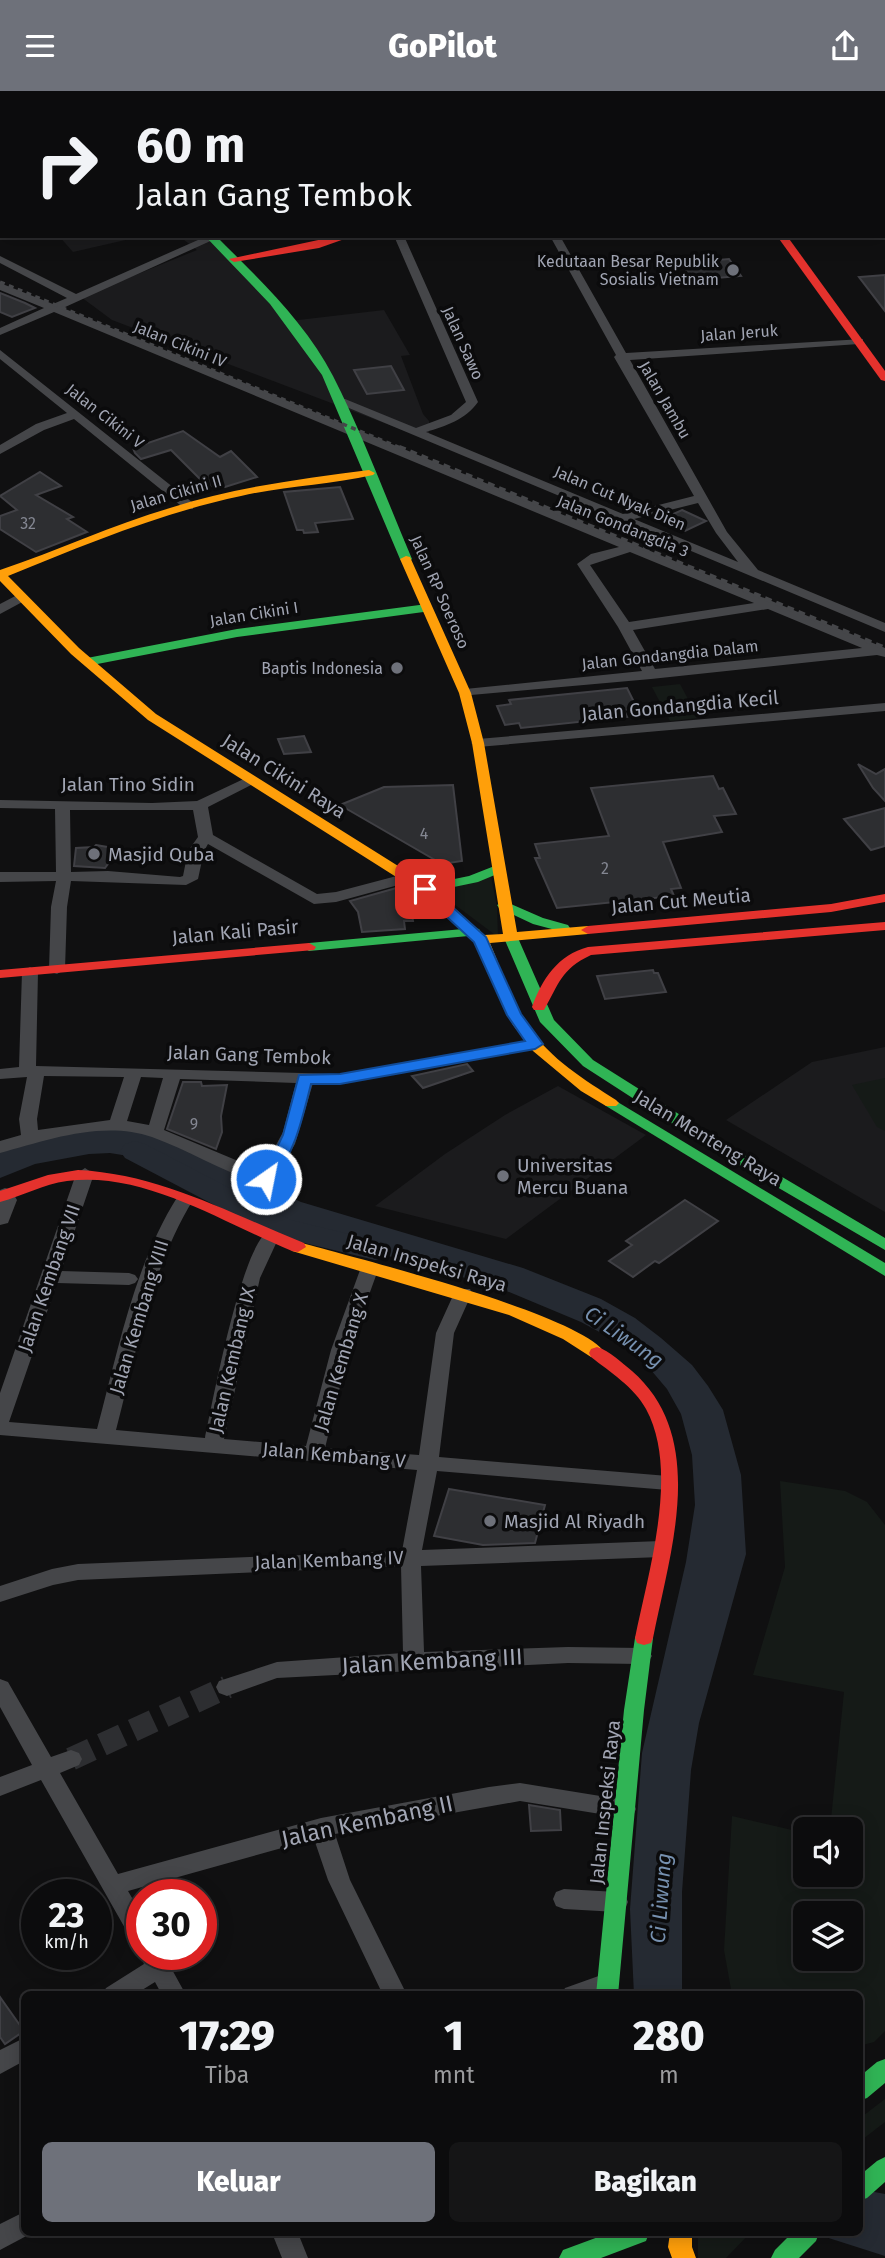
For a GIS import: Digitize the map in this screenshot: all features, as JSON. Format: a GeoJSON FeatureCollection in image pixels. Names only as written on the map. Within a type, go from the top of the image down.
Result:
{"type":"FeatureCollection","features":[{"type":"Feature","properties":{"kind":"main road","name":"Jalan RP Soeroso"},"geometry":{"type":"LineString","coordinates":[[212,238],[275,302],[316,358],[341,401],[349,430],[465,693],[478,743],[497,869],[511,938],[539,1007]]}},
{"type":"Feature","properties":{"kind":"main road"},"geometry":{"type":"LineString","coordinates":[[234,259],[319,245],[342,238]]}},
{"type":"Feature","properties":{"kind":"main road"},"geometry":{"type":"LineString","coordinates":[[783,238],[885,378]]}},
{"type":"Feature","properties":{"kind":"main road"},"geometry":{"type":"LineString","coordinates":[[802,263],[821,261]]}},
{"type":"Feature","properties":{"kind":"main road"},"geometry":{"type":"LineString","coordinates":[[862,347],[885,350]]}},
{"type":"Feature","properties":{"kind":"main road","name":"Jalan Cikini II"},"geometry":{"type":"LineString","coordinates":[[0,575],[96,536],[189,506],[238,493],[369,473]]}},
{"type":"Feature","properties":{"kind":"main road","name":"Jalan Cikini Raya"},"geometry":{"type":"LineString","coordinates":[[0,575],[87,661],[152,717],[429,892],[477,936],[521,1027]]}},
{"type":"Feature","properties":{"kind":"main road","name":"Jalan Cikini I"},"geometry":{"type":"LineString","coordinates":[[87,661],[237,633],[427,608]]}},
{"type":"Feature","properties":{"kind":"main road"},"geometry":{"type":"LineString","coordinates":[[412,936],[431,922],[429,892],[497,869]]}},
{"type":"Feature","properties":{"kind":"main road","name":"Jalan Cut Meutia"},"geometry":{"type":"LineString","coordinates":[[477,936],[511,938],[579,932],[831,908],[885,898]]}},
{"type":"Feature","properties":{"kind":"main road"},"geometry":{"type":"LineString","coordinates":[[504,905],[538,921],[579,932],[579,941],[588,951]]}},
{"type":"Feature","properties":{"kind":"main road"},"geometry":{"type":"LineString","coordinates":[[818,930],[885,911]]}},
{"type":"Feature","properties":{"kind":"main road"},"geometry":{"type":"LineString","coordinates":[[539,1007],[555,969],[575,955],[588,951],[885,926]]}},
{"type":"Feature","properties":{"kind":"main road","name":"Jalan Kali Pasir"},"geometry":{"type":"LineString","coordinates":[[0,974],[412,936],[477,936]]}},
{"type":"Feature","properties":{"kind":"main road","name":"Jalan Menteng Raya"},"geometry":{"type":"LineString","coordinates":[[539,1007],[547,1023],[568,1046],[598,1071],[715,1145],[885,1245]]}},
{"type":"Feature","properties":{"kind":"main road","name":"Jalan Menteng Raya"},"geometry":{"type":"LineString","coordinates":[[521,1027],[535,1044],[596,1096],[885,1270]]}},
{"type":"Feature","properties":{"kind":"main road","name":"Jalan Inspeksi Raya"},"geometry":{"type":"LineString","coordinates":[[3,1196],[46,1178],[85,1174],[125,1179],[271,1237],[369,1270],[463,1293],[511,1309],[558,1330],[622,1373],[645,1395],[660,1417],[666,1440],[668,1483],[661,1549],[641,1656],[607,1989]]}},
{"type":"Feature","properties":{"kind":"main road"},"geometry":{"type":"LineString","coordinates":[[863,2088],[885,2069]]}},
{"type":"Feature","properties":{"kind":"main road"},"geometry":{"type":"LineString","coordinates":[[863,2187],[884,2169]]}},
{"type":"Feature","properties":{"kind":"main road"},"geometry":{"type":"LineString","coordinates":[[570,2258],[629,2236]]}},
{"type":"Feature","properties":{"kind":"main road"},"geometry":{"type":"LineString","coordinates":[[681,2236],[680,2247],[684,2258]]}},
{"type":"Feature","properties":{"kind":"main road"},"geometry":{"type":"LineString","coordinates":[[783,2258],[804,2236]]}},
{"type":"Feature","properties":{"kind":"main road"},"geometry":{"type":"LineString","coordinates":[[599,2246],[622,2252],[628,2258]]}},
{"type":"Feature","properties":{"kind":"street"},"geometry":{"type":"LineString","coordinates":[[0,332],[209,238]]}},
{"type":"Feature","properties":{"kind":"street","name":"Jalan Sawo"},"geometry":{"type":"LineString","coordinates":[[400,238],[472,402],[468,409],[456,417],[415,432]]}},
{"type":"Feature","properties":{"kind":"street","name":"Jalan Jambu"},"geometry":{"type":"LineString","coordinates":[[556,238],[620,357],[701,498],[722,533],[754,574]]}},
{"type":"Feature","properties":{"kind":"street"},"geometry":{"type":"LineString","coordinates":[[0,259],[77,299]]}},
{"type":"Feature","properties":{"kind":"street","name":"Jalan Cikini IV"},"geometry":{"type":"LineString","coordinates":[[0,286],[349,430]]}},
{"type":"Feature","properties":{"kind":"street","name":"Jalan Jeruk"},"geometry":{"type":"LineString","coordinates":[[620,357],[862,347]]}},
{"type":"Feature","properties":{"kind":"street","name":"Jalan Cikini V"},"geometry":{"type":"LineString","coordinates":[[0,353],[74,415],[106,436],[189,506]]}},
{"type":"Feature","properties":{"kind":"street","name":"Jalan Cut Nyak Dien"},"geometry":{"type":"LineString","coordinates":[[341,401],[885,628]]}},
{"type":"Feature","properties":{"kind":"street"},"geometry":{"type":"LineString","coordinates":[[0,450],[40,428],[74,415]]}},
{"type":"Feature","properties":{"kind":"street","name":"Jalan Gondangdia 3"},"geometry":{"type":"LineString","coordinates":[[349,430],[882,652]]}},
{"type":"Feature","properties":{"kind":"street"},"geometry":{"type":"LineString","coordinates":[[623,518],[701,498]]}},
{"type":"Feature","properties":{"kind":"street"},"geometry":{"type":"LineString","coordinates":[[631,548],[584,562],[585,570],[625,627],[651,675]]}},
{"type":"Feature","properties":{"kind":"street"},"geometry":{"type":"LineString","coordinates":[[0,610],[21,597]]}},
{"type":"Feature","properties":{"kind":"street"},"geometry":{"type":"LineString","coordinates":[[625,627],[769,605]]}},
{"type":"Feature","properties":{"kind":"street","name":"Jalan Gondangdia Dalam"},"geometry":{"type":"LineString","coordinates":[[465,693],[882,652]]}},
{"type":"Feature","properties":{"kind":"street","name":"Jalan Gondangdia Kecil"},"geometry":{"type":"LineString","coordinates":[[478,743],[885,706]]}},
{"type":"Feature","properties":{"kind":"street","name":"Jalan Tino Sidin"},"geometry":{"type":"LineString","coordinates":[[0,804],[152,807],[200,805],[250,780]]}},
{"type":"Feature","properties":{"kind":"street"},"geometry":{"type":"LineString","coordinates":[[57,969],[59,907],[64,876],[62,804]]}},
{"type":"Feature","properties":{"kind":"street"},"geometry":{"type":"LineString","coordinates":[[0,877],[108,876],[181,882],[190,879],[196,851],[205,837],[200,805]]}},
{"type":"Feature","properties":{"kind":"street"},"geometry":{"type":"LineString","coordinates":[[205,837],[314,899],[336,897],[408,878]]}},
{"type":"Feature","properties":{"kind":"street"},"geometry":{"type":"LineString","coordinates":[[30,972],[32,1071],[27,1119],[30,1137]]}},
{"type":"Feature","properties":{"kind":"street","name":"Jalan Gang Tembok"},"geometry":{"type":"LineString","coordinates":[[1,1078],[32,1071],[340,1079],[535,1044]]}},
{"type":"Feature","properties":{"kind":"street"},"geometry":{"type":"LineString","coordinates":[[117,1125],[134,1072]]}},
{"type":"Feature","properties":{"kind":"street"},"geometry":{"type":"LineString","coordinates":[[155,1132],[173,1074]]}},
{"type":"Feature","properties":{"kind":"street"},"geometry":{"type":"LineString","coordinates":[[0,1147],[30,1137],[77,1128],[117,1125],[155,1132],[225,1164],[266,1179],[276,1166],[291,1135],[305,1079]]}},
{"type":"Feature","properties":{"kind":"street","name":"Jalan Kembang VII"},"geometry":{"type":"LineString","coordinates":[[0,1421],[85,1174]]}},
{"type":"Feature","properties":{"kind":"street"},"geometry":{"type":"LineString","coordinates":[[0,1219],[8,1200],[3,1196]]}},
{"type":"Feature","properties":{"kind":"street","name":"Jalan Kembang VIII"},"geometry":{"type":"LineString","coordinates":[[104,1437],[136,1319],[162,1240],[184,1201]]}},
{"type":"Feature","properties":{"kind":"street","name":"Jalan Kembang IX"},"geometry":{"type":"LineString","coordinates":[[213,1445],[251,1278],[271,1237]]}},
{"type":"Feature","properties":{"kind":"street","name":"Jalan Kembang X"},"geometry":{"type":"LineString","coordinates":[[314,1454],[340,1350],[369,1270]]}},
{"type":"Feature","properties":{"kind":"street"},"geometry":{"type":"LineString","coordinates":[[50,1277],[128,1279]]}},
{"type":"Feature","properties":{"kind":"street"},"geometry":{"type":"LineString","coordinates":[[414,1661],[411,1557],[428,1464],[445,1333],[463,1293]]}},
{"type":"Feature","properties":{"kind":"street","name":"Jalan Kembang V"},"geometry":{"type":"LineString","coordinates":[[0,1428],[668,1483]]}},
{"type":"Feature","properties":{"kind":"street","name":"Jalan Kembang IV"},"geometry":{"type":"LineString","coordinates":[[0,1594],[52,1577],[78,1572],[661,1549]]}},
{"type":"Feature","properties":{"kind":"street","name":"Jalan Kembang III"},"geometry":{"type":"LineString","coordinates":[[227,1687],[277,1670],[568,1655],[641,1656]]}},
{"type":"Feature","properties":{"kind":"street"},"geometry":{"type":"LineString","coordinates":[[0,1688],[109,1879]]}},
{"type":"Feature","properties":{"kind":"street"},"geometry":{"type":"LineString","coordinates":[[0,1787],[71,1759]]}},
{"type":"Feature","properties":{"kind":"street","name":"Jalan Kembang II"},"geometry":{"type":"LineString","coordinates":[[112,1885],[321,1827],[520,1792],[625,1809]]}},
{"type":"Feature","properties":{"kind":"street"},"geometry":{"type":"LineString","coordinates":[[321,1827],[339,1880],[393,1991]]}},
{"type":"Feature","properties":{"kind":"street"},"geometry":{"type":"LineString","coordinates":[[112,1885],[126,1909]]}},
{"type":"Feature","properties":{"kind":"street"},"geometry":{"type":"LineString","coordinates":[[564,1899],[617,1902]]}},
{"type":"Feature","properties":{"kind":"street"},"geometry":{"type":"LineString","coordinates":[[119,1991],[145,1970]]}},
{"type":"Feature","properties":{"kind":"street"},"geometry":{"type":"LineString","coordinates":[[161,1970],[172,1991]]}},
{"type":"Feature","properties":{"kind":"street"},"geometry":{"type":"LineString","coordinates":[[0,2063],[21,2051]]}},
{"type":"Feature","properties":{"kind":"street"},"geometry":{"type":"LineString","coordinates":[[0,2238],[21,2226]]}},
{"type":"Feature","properties":{"kind":"street"},"geometry":{"type":"LineString","coordinates":[[286,2236],[295,2258]]}},
{"type":"Feature","properties":{"kind":"shaded area"},"geometry":{"type":"Polygon","coordinates":[[[61,238],[134,238],[73,252],[61,238]]]}},
{"type":"Feature","properties":{"kind":"shaded area"},"geometry":{"type":"Polygon","coordinates":[[[182,238],[230,238],[220,240],[290,321],[384,310],[410,355],[401,356],[423,414],[429,421],[429,440],[112,320],[81,297],[197,250],[182,238]]]}},
{"type":"Feature","properties":{"kind":"shaded area"},"geometry":{"type":"Polygon","coordinates":[[[680,684],[698,718],[670,721],[652,687],[680,684]]]}},
{"type":"Feature","properties":{"kind":"shaded area"},"geometry":{"type":"Polygon","coordinates":[[[491,876],[497,907],[498,937],[434,889],[491,876]]]}},
{"type":"Feature","properties":{"kind":"shaded area"},"geometry":{"type":"Polygon","coordinates":[[[885,1047],[885,1212],[726,1120],[812,1062],[885,1047]]]}},
{"type":"Feature","properties":{"kind":"shaded area"},"geometry":{"type":"Polygon","coordinates":[[[885,1078],[885,1131],[877,1127],[852,1085],[885,1078]]]}},
{"type":"Feature","properties":{"kind":"shaded area","name":"Universitas Mercu Buana"},"geometry":{"type":"Polygon","coordinates":[[[558,1086],[646,1135],[506,1239],[375,1206],[445,1154],[505,1115],[558,1086]]]}},
{"type":"Feature","properties":{"kind":"shaded area"},"geometry":{"type":"Polygon","coordinates":[[[780,1481],[845,1491],[867,1502],[885,1525],[885,2031],[874,2042],[863,2045],[863,1991],[731,1991],[724,1950],[732,1816],[793,1830],[793,1887],[863,1887],[863,1817],[831,1817],[844,1692],[753,1675],[785,1567],[780,1481]]]}},
{"type":"Feature","properties":{"kind":"shaded area"},"geometry":{"type":"Polygon","coordinates":[[[885,2099],[885,2122],[863,2139],[863,2116],[885,2099]]]}},
{"type":"Feature","properties":{"kind":"shaded area"},"geometry":{"type":"Polygon","coordinates":[[[698,2236],[747,2236],[726,2258],[698,2258],[698,2236]]]}},
{"type":"Feature","properties":{"kind":"water"},"geometry":{"type":"Polygon","coordinates":[[[120,1129],[153,1134],[301,1202],[523,1268],[601,1299],[635,1318],[661,1338],[692,1365],[708,1386],[723,1410],[741,1475],[746,1554],[699,1723],[691,1770],[682,1892],[682,1991],[634,1991],[630,1909],[642,1753],[686,1562],[695,1505],[692,1455],[681,1414],[667,1389],[645,1363],[616,1341],[581,1322],[497,1287],[269,1222],[202,1190],[153,1160],[110,1153],[89,1154],[35,1164],[0,1178],[0,1150],[83,1130],[120,1129]]]}},
{"type":"Feature","properties":{"kind":"water"},"geometry":{"type":"Polygon","coordinates":[[[863,2190],[885,2194],[885,2256],[822,2236],[863,2236],[863,2190]]]}},
{"type":"Feature","properties":{"kind":"building","name":"Kedutaan Besar Republik Sosialis Vietnam"},"geometry":{"type":"Polygon","coordinates":[[[729,259],[741,276],[692,280],[682,263],[729,259]]]}},
{"type":"Feature","properties":{"kind":"building"},"geometry":{"type":"Polygon","coordinates":[[[885,275],[885,311],[859,277],[885,275]]]}},
{"type":"Feature","properties":{"kind":"building"},"geometry":{"type":"Polygon","coordinates":[[[0,293],[35,308],[12,317],[0,312],[0,293]]]}},
{"type":"Feature","properties":{"kind":"building"},"geometry":{"type":"Polygon","coordinates":[[[391,366],[404,390],[367,394],[354,370],[391,366]]]}},
{"type":"Feature","properties":{"kind":"building"},"geometry":{"type":"Polygon","coordinates":[[[183,431],[220,457],[231,451],[257,477],[225,487],[212,486],[205,484],[171,450],[141,459],[133,448],[183,431]]]}},
{"type":"Feature","properties":{"kind":"building"},"geometry":{"type":"Polygon","coordinates":[[[40,472],[61,486],[36,495],[73,517],[67,519],[87,532],[36,552],[0,529],[0,516],[17,510],[0,496],[40,472]]]}},
{"type":"Feature","properties":{"kind":"building"},"geometry":{"type":"Polygon","coordinates":[[[340,487],[353,519],[315,523],[318,532],[304,533],[303,530],[297,530],[284,492],[340,487]]]}},
{"type":"Feature","properties":{"kind":"building"},"geometry":{"type":"Polygon","coordinates":[[[682,510],[706,521],[685,531],[660,520],[682,510]]]}},
{"type":"Feature","properties":{"kind":"building"},"geometry":{"type":"Polygon","coordinates":[[[627,688],[637,708],[624,710],[627,717],[521,728],[519,723],[505,725],[497,706],[511,704],[509,700],[627,688]]]}},
{"type":"Feature","properties":{"kind":"building"},"geometry":{"type":"Polygon","coordinates":[[[304,736],[311,752],[284,754],[278,739],[304,736]]]}},
{"type":"Feature","properties":{"kind":"building"},"geometry":{"type":"Polygon","coordinates":[[[858,764],[876,774],[885,769],[885,801],[873,788],[858,764]]]}},
{"type":"Feature","properties":{"kind":"building"},"geometry":{"type":"Polygon","coordinates":[[[713,776],[719,789],[723,788],[736,814],[714,816],[722,832],[663,842],[681,888],[671,889],[674,896],[557,908],[535,858],[540,858],[535,844],[609,836],[591,788],[713,776]]]}},
{"type":"Feature","properties":{"kind":"building"},"geometry":{"type":"Polygon","coordinates":[[[453,785],[462,861],[442,864],[340,805],[384,787],[453,785]]]}},
{"type":"Feature","properties":{"kind":"building"},"geometry":{"type":"Polygon","coordinates":[[[885,808],[885,846],[871,850],[844,819],[885,808]]]}},
{"type":"Feature","properties":{"kind":"building","name":"Masjid Quba"},"geometry":{"type":"Polygon","coordinates":[[[96,845],[119,849],[105,868],[74,866],[76,848],[96,845]]]}},
{"type":"Feature","properties":{"kind":"building"},"geometry":{"type":"Polygon","coordinates":[[[400,887],[411,909],[413,921],[404,921],[405,929],[362,932],[358,912],[350,901],[400,887]]]}},
{"type":"Feature","properties":{"kind":"building"},"geometry":{"type":"Polygon","coordinates":[[[653,970],[658,973],[666,992],[605,999],[597,976],[653,970]]]}},
{"type":"Feature","properties":{"kind":"building"},"geometry":{"type":"Polygon","coordinates":[[[467,1064],[473,1071],[423,1088],[412,1076],[467,1064]]]}},
{"type":"Feature","properties":{"kind":"building"},"geometry":{"type":"Polygon","coordinates":[[[183,1082],[201,1082],[202,1086],[227,1085],[221,1116],[222,1132],[216,1149],[167,1129],[183,1082]]]}},
{"type":"Feature","properties":{"kind":"building"},"geometry":{"type":"Polygon","coordinates":[[[685,1200],[718,1221],[659,1263],[655,1261],[633,1277],[609,1261],[632,1245],[626,1241],[685,1200]]]}},
{"type":"Feature","properties":{"kind":"building","name":"Masjid Al Riyadh"},"geometry":{"type":"Polygon","coordinates":[[[449,1489],[545,1505],[535,1543],[483,1545],[434,1536],[449,1489]]]}},
{"type":"Feature","properties":{"kind":"building"},"geometry":{"type":"Polygon","coordinates":[[[529,1805],[560,1810],[561,1830],[531,1831],[529,1805]]]}},
{"type":"Feature","properties":{"kind":"building"},"geometry":{"type":"Polygon","coordinates":[[[0,1997],[21,2027],[21,2033],[5,2044],[0,2037],[0,1997]]]}},
{"type":"Feature","properties":{"kind":"waterway","name":"Ci Liwung"},"geometry":{"type":"LineString","coordinates":[[135,1151],[282,1228],[375,1250]]}},
{"type":"Feature","properties":{"kind":"tunnel"},"geometry":{"type":"LineString","coordinates":[[71,1759],[227,1687]]}},
{"type":"Feature","properties":{"kind":"railway"},"geometry":{"type":"LineString","coordinates":[[0,282],[403,449]]}},
{"type":"Feature","properties":{"kind":"railway"},"geometry":{"type":"LineString","coordinates":[[399,447],[885,648]]}},
{"type":"Feature","properties":{"kind":"traffic: fast"},"geometry":{"type":"LineString","coordinates":[[212,238],[273,302],[327,375],[406,559]]}},
{"type":"Feature","properties":{"kind":"traffic: fast"},"geometry":{"type":"LineString","coordinates":[[87,662],[237,633],[427,608]]}},
{"type":"Feature","properties":{"kind":"traffic: fast"},"geometry":{"type":"LineString","coordinates":[[425,889],[473,879],[497,869]]}},
{"type":"Feature","properties":{"kind":"traffic: fast"},"geometry":{"type":"LineString","coordinates":[[504,905],[538,921],[563,928]]}},
{"type":"Feature","properties":{"kind":"traffic: fast"},"geometry":{"type":"LineString","coordinates":[[309,947],[474,932]]}},
{"type":"Feature","properties":{"kind":"traffic: fast"},"geometry":{"type":"LineString","coordinates":[[511,938],[547,1022],[588,1063],[715,1144],[885,1245]]}},
{"type":"Feature","properties":{"kind":"traffic: fast"},"geometry":{"type":"LineString","coordinates":[[611,1103],[885,1270]]}},
{"type":"Feature","properties":{"kind":"traffic: fast"},"geometry":{"type":"LineString","coordinates":[[607,1991],[634,1710],[644,1638]]}},
{"type":"Feature","properties":{"kind":"traffic: fast"},"geometry":{"type":"LineString","coordinates":[[863,2088],[885,2069]]}},
{"type":"Feature","properties":{"kind":"traffic: fast"},"geometry":{"type":"LineString","coordinates":[[863,2187],[885,2168]]}},
{"type":"Feature","properties":{"kind":"traffic: fast"},"geometry":{"type":"LineString","coordinates":[[571,2258],[630,2236]]}},
{"type":"Feature","properties":{"kind":"traffic: fast"},"geometry":{"type":"LineString","coordinates":[[783,2258],[805,2236]]}},
{"type":"Feature","properties":{"kind":"traffic: slow"},"geometry":{"type":"LineString","coordinates":[[0,575],[58,551],[176,509],[237,493],[369,473]]}},
{"type":"Feature","properties":{"kind":"traffic: slow"},"geometry":{"type":"LineString","coordinates":[[406,559],[465,693],[478,743],[511,938]]}},
{"type":"Feature","properties":{"kind":"traffic: slow"},"geometry":{"type":"LineString","coordinates":[[0,574],[75,651],[152,717],[425,889],[481,940]]}},
{"type":"Feature","properties":{"kind":"traffic: slow"},"geometry":{"type":"LineString","coordinates":[[588,930],[481,940],[509,1004],[528,1037],[561,1069],[611,1103]]}},
{"type":"Feature","properties":{"kind":"traffic: slow"},"geometry":{"type":"LineString","coordinates":[[298,1247],[515,1311],[569,1335],[597,1353]]}},
{"type":"Feature","properties":{"kind":"traffic: slow"},"geometry":{"type":"LineString","coordinates":[[681,2236],[680,2247],[684,2258]]}},
{"type":"Feature","properties":{"kind":"traffic: jam"},"geometry":{"type":"LineString","coordinates":[[234,259],[319,245],[342,238]]}},
{"type":"Feature","properties":{"kind":"traffic: jam"},"geometry":{"type":"LineString","coordinates":[[783,238],[885,378]]}},
{"type":"Feature","properties":{"kind":"traffic: jam"},"geometry":{"type":"LineString","coordinates":[[588,930],[831,908],[885,898]]}},
{"type":"Feature","properties":{"kind":"traffic: jam"},"geometry":{"type":"LineString","coordinates":[[539,1007],[551,980],[563,966],[588,951],[885,926]]}},
{"type":"Feature","properties":{"kind":"traffic: jam"},"geometry":{"type":"LineString","coordinates":[[0,974],[309,947]]}},
{"type":"Feature","properties":{"kind":"traffic: jam"},"geometry":{"type":"LineString","coordinates":[[0,1197],[58,1177],[106,1176],[163,1190],[298,1247]]}},
{"type":"Feature","properties":{"kind":"traffic: jam"},"geometry":{"type":"LineString","coordinates":[[597,1353],[629,1378],[655,1409],[664,1433],[669,1460],[666,1522],[644,1638]]}},
{"type":"Feature","properties":{"kind":"place","name":"Kedutaan Besar Republik Sosialis Vietnam"},"geometry":{"type":"Point","coordinates":[733,270]}},
{"type":"Feature","properties":{"kind":"place","name":"Baptis Indonesia"},"geometry":{"type":"Point","coordinates":[397,668]}},
{"type":"Feature","properties":{"kind":"place","name":"Masjid Quba"},"geometry":{"type":"Point","coordinates":[94,854]}},
{"type":"Feature","properties":{"kind":"place","name":"Universitas Mercu Buana"},"geometry":{"type":"Point","coordinates":[503,1176]}},
{"type":"Feature","properties":{"kind":"place","name":"Masjid Al Riyadh"},"geometry":{"type":"Point","coordinates":[490,1521]}},
{"type":"Feature","properties":{"kind":"route"},"geometry":{"type":"LineString","coordinates":[[266,1179],[286,1148],[305,1079],[340,1079],[535,1044],[514,1015],[481,940],[425,889]]}}]}
